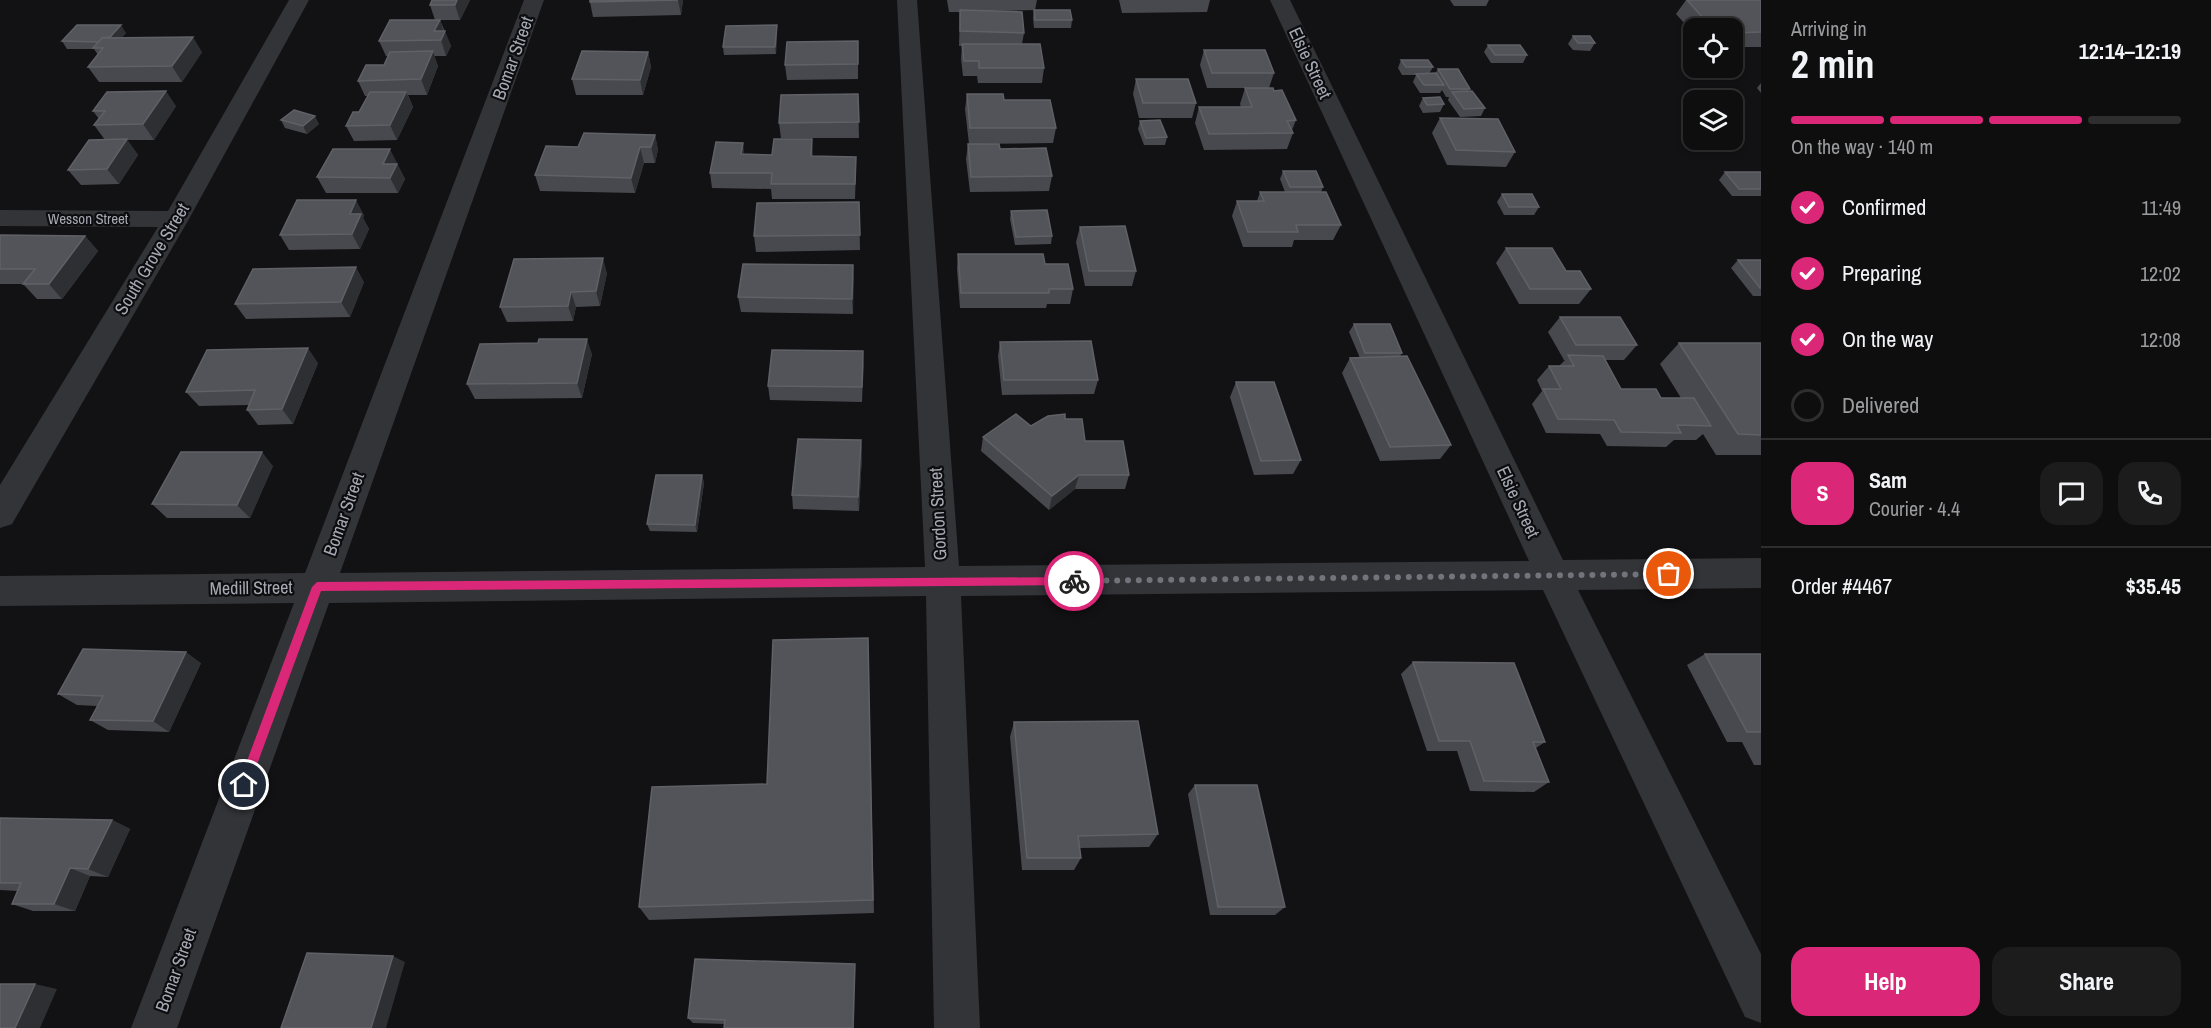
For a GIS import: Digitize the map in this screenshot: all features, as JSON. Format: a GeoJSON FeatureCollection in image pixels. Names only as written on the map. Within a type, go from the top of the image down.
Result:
{"type":"FeatureCollection","features":[{"type":"Feature","properties":{"kind":"street","name":"South Grove Street"},"geometry":{"type":"LineString","coordinates":[[0,514],[176,219],[299,0]]}},
{"type":"Feature","properties":{"kind":"street","name":"Bomar Street"},"geometry":{"type":"LineString","coordinates":[[154,1028],[534,0]]}},
{"type":"Feature","properties":{"kind":"street","name":"Gordon Street"},"geometry":{"type":"LineString","coordinates":[[907,0],[942,582],[957,1028]]}},
{"type":"Feature","properties":{"kind":"street","name":"Elsie Street"},"geometry":{"type":"LineString","coordinates":[[1280,0],[1553,576],[1761,1001]]}},
{"type":"Feature","properties":{"kind":"street","name":"Wesson Street"},"geometry":{"type":"LineString","coordinates":[[0,218],[176,219]]}},
{"type":"Feature","properties":{"kind":"street","name":"Medill Street"},"geometry":{"type":"LineString","coordinates":[[0,591],[1761,573]]}},
{"type":"Feature","properties":{"kind":"building"},"geometry":{"type":"Polygon","coordinates":[[[432,0],[457,0],[455,5],[430,5],[432,0]]]}},
{"type":"Feature","properties":{"kind":"building"},"geometry":{"type":"Polygon","coordinates":[[[590,0],[678,0],[590,2],[590,0]]]}},
{"type":"Feature","properties":{"kind":"building"},"geometry":{"type":"Polygon","coordinates":[[[1687,0],[1761,0],[1761,32],[1743,33],[1743,18],[1703,18],[1687,0]]]}},
{"type":"Feature","properties":{"kind":"building"},"geometry":{"type":"Polygon","coordinates":[[[960,10],[1022,12],[1024,33],[960,31],[960,10]]]}},
{"type":"Feature","properties":{"kind":"building"},"geometry":{"type":"Polygon","coordinates":[[[1034,10],[1070,10],[1072,20],[1035,20],[1034,10]]]}},
{"type":"Feature","properties":{"kind":"building"},"geometry":{"type":"Polygon","coordinates":[[[390,20],[440,20],[434,31],[445,31],[441,40],[379,41],[390,20]]]}},
{"type":"Feature","properties":{"kind":"building"},"geometry":{"type":"Polygon","coordinates":[[[77,25],[121,25],[110,37],[102,38],[99,42],[62,41],[77,25]]]}},
{"type":"Feature","properties":{"kind":"building"},"geometry":{"type":"Polygon","coordinates":[[[777,25],[775,47],[723,47],[726,26],[777,25]]]}},
{"type":"Feature","properties":{"kind":"building"},"geometry":{"type":"Polygon","coordinates":[[[1573,36],[1590,36],[1595,43],[1578,43],[1573,36]]]}},
{"type":"Feature","properties":{"kind":"building"},"geometry":{"type":"Polygon","coordinates":[[[193,37],[172,66],[88,67],[103,48],[93,48],[102,38],[193,37]]]}},
{"type":"Feature","properties":{"kind":"building"},"geometry":{"type":"Polygon","coordinates":[[[858,41],[858,64],[785,65],[787,42],[858,41]]]}},
{"type":"Feature","properties":{"kind":"building"},"geometry":{"type":"Polygon","coordinates":[[[962,44],[1040,44],[1044,68],[979,68],[979,61],[964,61],[962,44]]]}},
{"type":"Feature","properties":{"kind":"building"},"geometry":{"type":"Polygon","coordinates":[[[1488,45],[1520,45],[1527,55],[1495,55],[1488,45]]]}},
{"type":"Feature","properties":{"kind":"building"},"geometry":{"type":"Polygon","coordinates":[[[1204,50],[1265,50],[1274,73],[1212,73],[1204,50]]]}},
{"type":"Feature","properties":{"kind":"building"},"geometry":{"type":"Polygon","coordinates":[[[433,51],[421,79],[358,81],[366,65],[384,65],[390,52],[433,51]]]}},
{"type":"Feature","properties":{"kind":"building"},"geometry":{"type":"Polygon","coordinates":[[[582,51],[648,52],[640,80],[572,79],[582,51]]]}},
{"type":"Feature","properties":{"kind":"building"},"geometry":{"type":"Polygon","coordinates":[[[1401,60],[1428,60],[1433,67],[1406,67],[1401,60]]]}},
{"type":"Feature","properties":{"kind":"building"},"geometry":{"type":"Polygon","coordinates":[[[1438,69],[1458,69],[1470,89],[1450,89],[1438,69]]]}},
{"type":"Feature","properties":{"kind":"building"},"geometry":{"type":"Polygon","coordinates":[[[1436,73],[1444,85],[1424,85],[1416,74],[1436,73]]]}},
{"type":"Feature","properties":{"kind":"building"},"geometry":{"type":"Polygon","coordinates":[[[1136,79],[1188,79],[1196,103],[1143,103],[1136,79]]]}},
{"type":"Feature","properties":{"kind":"building"},"geometry":{"type":"Polygon","coordinates":[[[1245,88],[1282,90],[1296,120],[1287,121],[1293,133],[1209,134],[1199,107],[1252,107],[1245,88]]]}},
{"type":"Feature","properties":{"kind":"building"},"geometry":{"type":"Polygon","coordinates":[[[166,91],[143,124],[94,125],[105,111],[93,111],[107,92],[166,91]]]}},
{"type":"Feature","properties":{"kind":"building"},"geometry":{"type":"Polygon","coordinates":[[[1472,91],[1485,108],[1464,109],[1452,92],[1472,91]]]}},
{"type":"Feature","properties":{"kind":"building"},"geometry":{"type":"Polygon","coordinates":[[[370,92],[406,92],[390,125],[346,126],[353,112],[359,112],[370,92]]]}},
{"type":"Feature","properties":{"kind":"building"},"geometry":{"type":"Polygon","coordinates":[[[858,94],[859,122],[779,123],[781,95],[858,94]]]}},
{"type":"Feature","properties":{"kind":"building"},"geometry":{"type":"Polygon","coordinates":[[[967,94],[1003,94],[1004,100],[1050,100],[1056,128],[970,128],[967,94]]]}},
{"type":"Feature","properties":{"kind":"building"},"geometry":{"type":"Polygon","coordinates":[[[1440,97],[1444,104],[1427,105],[1423,98],[1440,97]]]}},
{"type":"Feature","properties":{"kind":"building"},"geometry":{"type":"Polygon","coordinates":[[[294,110],[315,116],[303,126],[281,120],[294,110]]]}},
{"type":"Feature","properties":{"kind":"building"},"geometry":{"type":"Polygon","coordinates":[[[1440,118],[1498,119],[1515,152],[1456,150],[1440,118]]]}},
{"type":"Feature","properties":{"kind":"building"},"geometry":{"type":"Polygon","coordinates":[[[1160,120],[1167,137],[1146,138],[1140,121],[1160,120]]]}},
{"type":"Feature","properties":{"kind":"building"},"geometry":{"type":"Polygon","coordinates":[[[584,133],[655,135],[651,147],[640,147],[631,178],[535,175],[546,146],[578,147],[584,133]]]}},
{"type":"Feature","properties":{"kind":"building"},"geometry":{"type":"Polygon","coordinates":[[[127,139],[107,169],[68,170],[89,140],[127,139]]]}},
{"type":"Feature","properties":{"kind":"building"},"geometry":{"type":"Polygon","coordinates":[[[774,139],[812,139],[811,156],[856,157],[855,184],[771,184],[772,173],[710,173],[716,142],[743,143],[741,154],[772,155],[774,139]]]}},
{"type":"Feature","properties":{"kind":"building"},"geometry":{"type":"Polygon","coordinates":[[[968,144],[999,144],[1000,149],[1046,148],[1052,176],[971,177],[968,144]]]}},
{"type":"Feature","properties":{"kind":"building"},"geometry":{"type":"Polygon","coordinates":[[[333,149],[390,149],[383,164],[397,164],[390,178],[317,177],[333,149]]]}},
{"type":"Feature","properties":{"kind":"building"},"geometry":{"type":"Polygon","coordinates":[[[1283,171],[1316,171],[1323,187],[1290,187],[1283,171]]]}},
{"type":"Feature","properties":{"kind":"building"},"geometry":{"type":"Polygon","coordinates":[[[1725,172],[1761,172],[1761,189],[1739,189],[1725,172]]]}},
{"type":"Feature","properties":{"kind":"building"},"geometry":{"type":"Polygon","coordinates":[[[1260,192],[1326,192],[1341,225],[1296,225],[1298,232],[1248,232],[1237,201],[1264,201],[1260,192]]]}},
{"type":"Feature","properties":{"kind":"building"},"geometry":{"type":"Polygon","coordinates":[[[1502,194],[1532,194],[1539,207],[1509,207],[1502,194]]]}},
{"type":"Feature","properties":{"kind":"building"},"geometry":{"type":"Polygon","coordinates":[[[297,200],[356,200],[350,214],[361,214],[352,234],[280,235],[297,200]]]}},
{"type":"Feature","properties":{"kind":"building"},"geometry":{"type":"Polygon","coordinates":[[[859,202],[860,235],[754,236],[757,203],[859,202]]]}},
{"type":"Feature","properties":{"kind":"building"},"geometry":{"type":"Polygon","coordinates":[[[1047,210],[1052,236],[1016,237],[1011,211],[1047,210]]]}},
{"type":"Feature","properties":{"kind":"building"},"geometry":{"type":"Polygon","coordinates":[[[1125,226],[1136,271],[1089,271],[1080,227],[1125,226]]]}},
{"type":"Feature","properties":{"kind":"building"},"geometry":{"type":"Polygon","coordinates":[[[0,235],[85,236],[49,284],[23,284],[35,269],[0,269],[0,235]]]}},
{"type":"Feature","properties":{"kind":"building"},"geometry":{"type":"Polygon","coordinates":[[[1506,248],[1552,248],[1566,271],[1580,271],[1591,289],[1530,289],[1506,248]]]}},
{"type":"Feature","properties":{"kind":"building"},"geometry":{"type":"Polygon","coordinates":[[[958,254],[1043,254],[1045,264],[1068,264],[1073,289],[1049,289],[1049,293],[961,293],[958,254]]]}},
{"type":"Feature","properties":{"kind":"building"},"geometry":{"type":"Polygon","coordinates":[[[603,258],[596,291],[571,292],[568,306],[500,307],[514,259],[603,258]]]}},
{"type":"Feature","properties":{"kind":"building"},"geometry":{"type":"Polygon","coordinates":[[[1738,260],[1761,260],[1761,288],[1760,288],[1738,260]]]}},
{"type":"Feature","properties":{"kind":"building"},"geometry":{"type":"Polygon","coordinates":[[[743,264],[853,265],[852,299],[738,297],[743,264]]]}},
{"type":"Feature","properties":{"kind":"building"},"geometry":{"type":"Polygon","coordinates":[[[356,267],[341,302],[235,304],[253,269],[356,267]]]}},
{"type":"Feature","properties":{"kind":"building"},"geometry":{"type":"Polygon","coordinates":[[[1560,317],[1620,317],[1637,345],[1576,345],[1560,317]]]}},
{"type":"Feature","properties":{"kind":"building"},"geometry":{"type":"Polygon","coordinates":[[[1354,324],[1390,324],[1402,353],[1365,353],[1354,324]]]}},
{"type":"Feature","properties":{"kind":"building"},"geometry":{"type":"Polygon","coordinates":[[[539,339],[587,339],[577,383],[467,384],[480,344],[538,343],[539,339]]]}},
{"type":"Feature","properties":{"kind":"building"},"geometry":{"type":"Polygon","coordinates":[[[1091,341],[1098,380],[1004,380],[1000,342],[1091,341]]]}},
{"type":"Feature","properties":{"kind":"building"},"geometry":{"type":"Polygon","coordinates":[[[1679,343],[1761,343],[1761,435],[1738,434],[1679,343]]]}},
{"type":"Feature","properties":{"kind":"building"},"geometry":{"type":"Polygon","coordinates":[[[308,348],[282,409],[247,410],[255,390],[186,392],[207,350],[308,348]]]}},
{"type":"Feature","properties":{"kind":"building"},"geometry":{"type":"Polygon","coordinates":[[[772,350],[863,351],[862,387],[768,386],[772,350]]]}},
{"type":"Feature","properties":{"kind":"building"},"geometry":{"type":"Polygon","coordinates":[[[1568,355],[1603,356],[1621,389],[1656,389],[1661,398],[1694,398],[1711,426],[1677,425],[1681,433],[1621,432],[1614,420],[1558,419],[1543,389],[1561,389],[1549,366],[1574,366],[1568,355]]]}},
{"type":"Feature","properties":{"kind":"building"},"geometry":{"type":"Polygon","coordinates":[[[1407,356],[1451,445],[1390,447],[1350,358],[1407,356]]]}},
{"type":"Feature","properties":{"kind":"building"},"geometry":{"type":"Polygon","coordinates":[[[1236,382],[1274,382],[1301,460],[1261,461],[1236,382]]]}},
{"type":"Feature","properties":{"kind":"building"},"geometry":{"type":"Polygon","coordinates":[[[1016,414],[1031,426],[1048,416],[1065,414],[1065,419],[1082,419],[1085,441],[1123,441],[1129,475],[1079,475],[1052,496],[983,437],[1016,414]]]}},
{"type":"Feature","properties":{"kind":"building"},"geometry":{"type":"Polygon","coordinates":[[[798,439],[861,440],[858,497],[792,495],[798,439]]]}},
{"type":"Feature","properties":{"kind":"building"},"geometry":{"type":"Polygon","coordinates":[[[181,452],[262,452],[237,505],[152,504],[181,452]]]}},
{"type":"Feature","properties":{"kind":"building"},"geometry":{"type":"Polygon","coordinates":[[[656,475],[702,475],[695,525],[647,524],[656,475]]]}},
{"type":"Feature","properties":{"kind":"building"},"geometry":{"type":"Polygon","coordinates":[[[868,638],[873,900],[639,907],[652,787],[767,784],[773,640],[868,638]]]}},
{"type":"Feature","properties":{"kind":"building"},"geometry":{"type":"Polygon","coordinates":[[[83,649],[186,652],[153,721],[90,720],[103,696],[58,694],[83,649]]]}},
{"type":"Feature","properties":{"kind":"building"},"geometry":{"type":"Polygon","coordinates":[[[1705,654],[1761,654],[1761,732],[1747,732],[1705,654]]]}},
{"type":"Feature","properties":{"kind":"building"},"geometry":{"type":"Polygon","coordinates":[[[1413,662],[1514,663],[1545,742],[1533,742],[1549,782],[1484,781],[1470,741],[1439,741],[1413,662]]]}},
{"type":"Feature","properties":{"kind":"building"},"geometry":{"type":"Polygon","coordinates":[[[1138,721],[1158,834],[1078,836],[1081,858],[1027,858],[1014,722],[1138,721]]]}},
{"type":"Feature","properties":{"kind":"building"},"geometry":{"type":"Polygon","coordinates":[[[1195,785],[1257,785],[1285,907],[1218,907],[1195,785]]]}},
{"type":"Feature","properties":{"kind":"building"},"geometry":{"type":"Polygon","coordinates":[[[0,818],[112,820],[88,869],[70,868],[54,904],[12,904],[21,883],[0,883],[0,818]]]}},
{"type":"Feature","properties":{"kind":"building"},"geometry":{"type":"Polygon","coordinates":[[[307,953],[393,956],[371,1028],[281,1028],[307,953]]]}},
{"type":"Feature","properties":{"kind":"building"},"geometry":{"type":"Polygon","coordinates":[[[695,959],[855,964],[853,1028],[724,1028],[725,1020],[688,1018],[695,959]]]}},
{"type":"Feature","properties":{"kind":"building"},"geometry":{"type":"Polygon","coordinates":[[[0,984],[35,984],[15,1028],[0,1028],[0,984]]]}},
{"type":"Feature","properties":{"kind":"way so far"},"geometry":{"type":"LineString","coordinates":[[1074,581],[1669,574]]}},
{"type":"Feature","properties":{"kind":"route"},"geometry":{"type":"LineString","coordinates":[[244,785],[317,587],[1074,581]]}}]}
